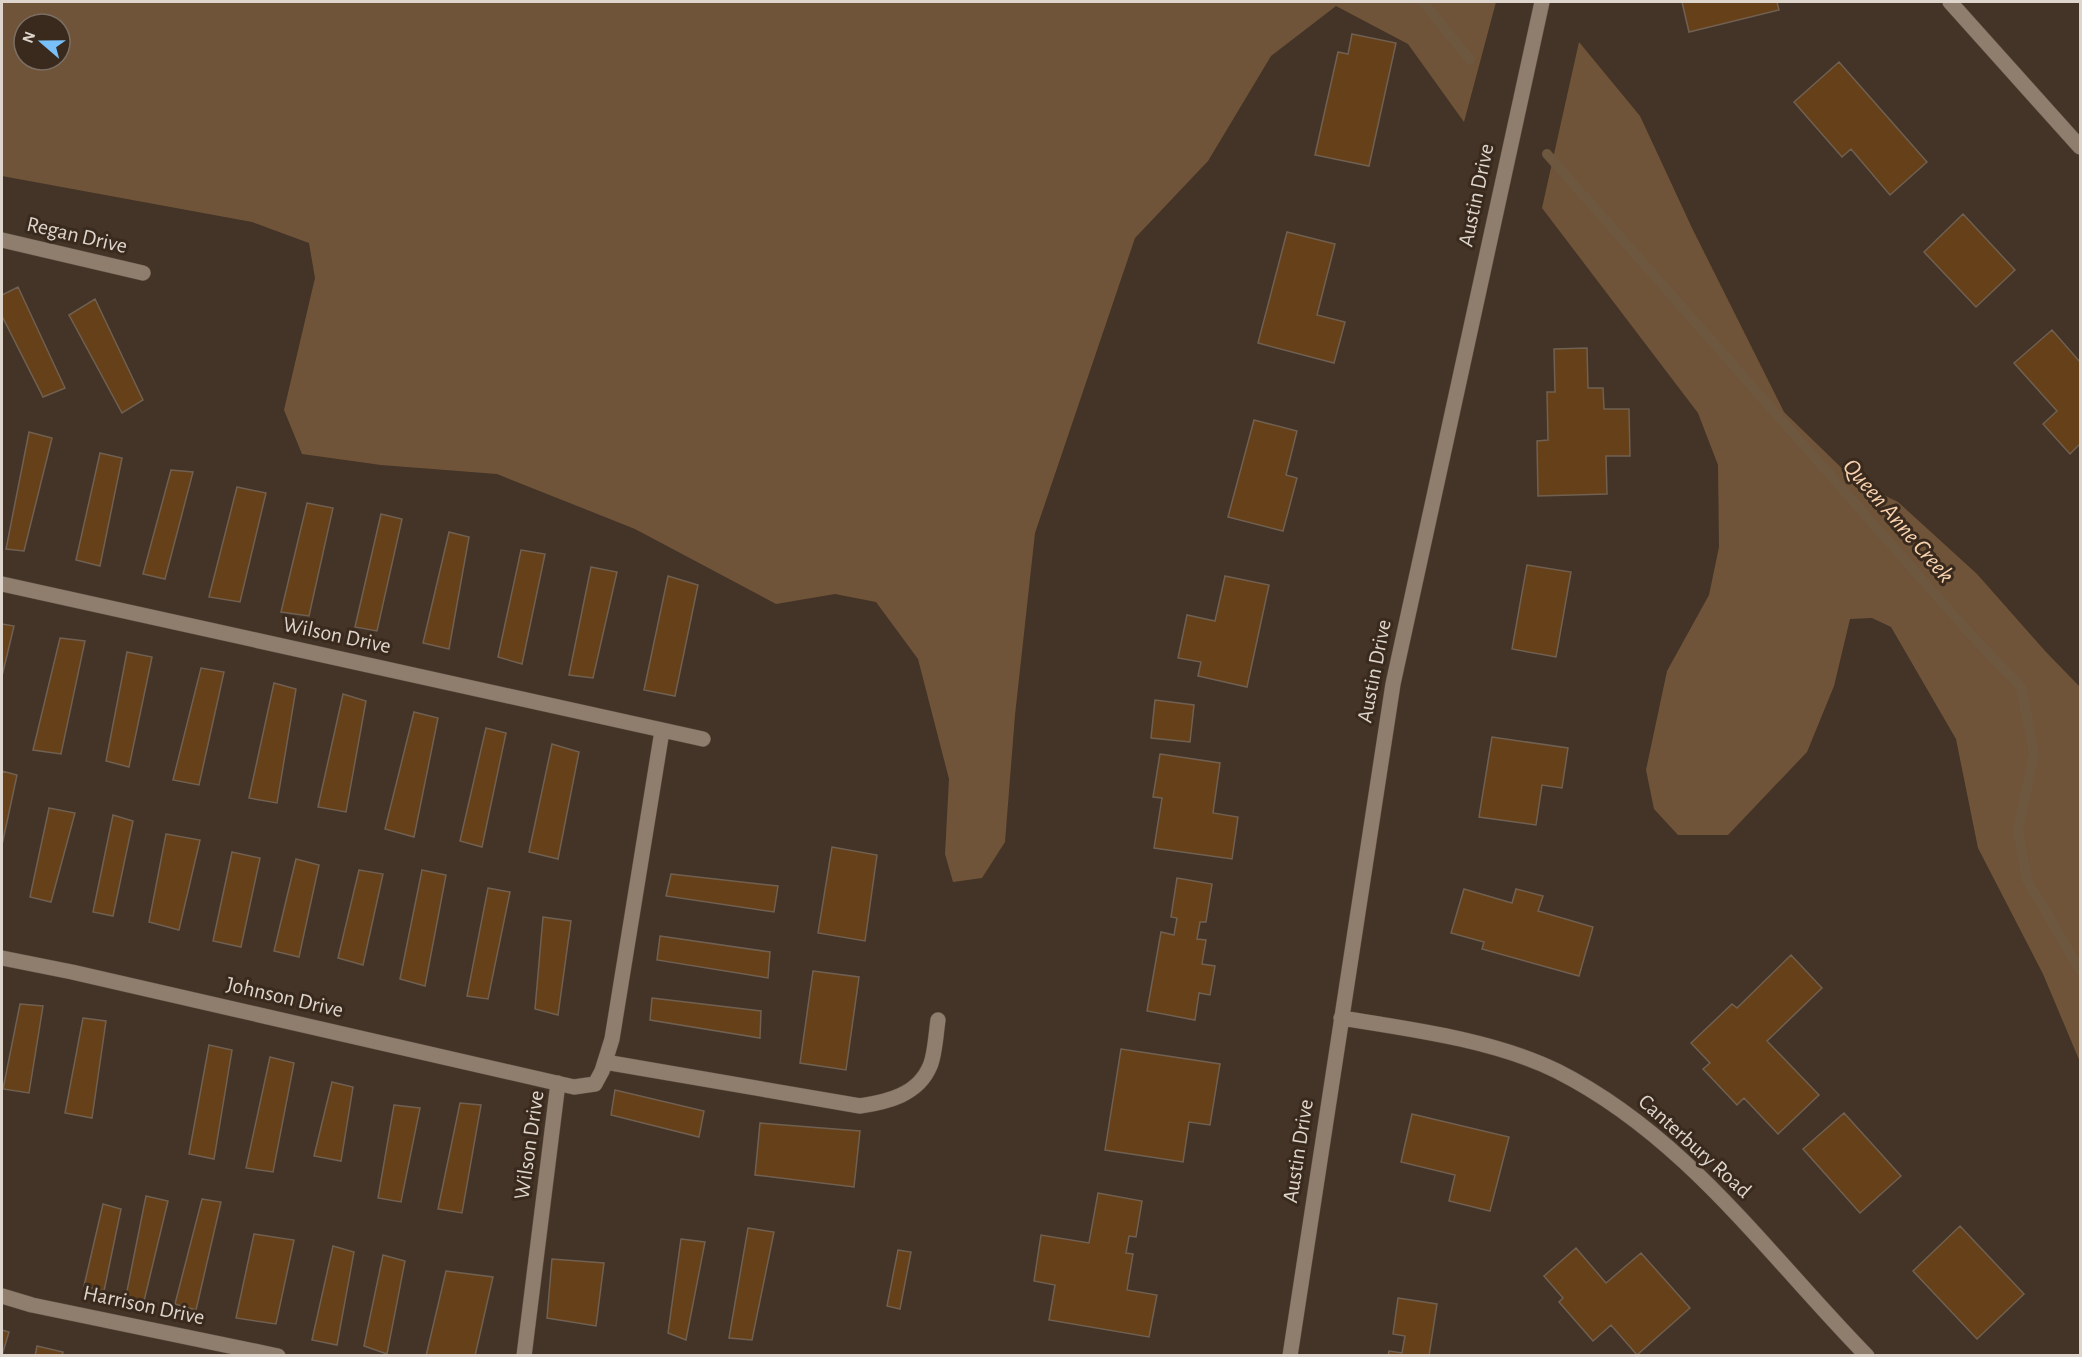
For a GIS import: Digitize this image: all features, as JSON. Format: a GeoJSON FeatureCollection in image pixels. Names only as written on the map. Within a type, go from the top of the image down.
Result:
{"type":"FeatureCollection","features":[{"type":"Feature","properties":{"kind":"street","name":"Austin Drive"},"geometry":{"type":"LineString","coordinates":[[1290,1356],[1393,684],[1542,2]]}},
{"type":"Feature","properties":{"kind":"street"},"geometry":{"type":"LineString","coordinates":[[1950,2],[2080,147]]}},
{"type":"Feature","properties":{"kind":"street","name":"Regan Drive"},"geometry":{"type":"LineString","coordinates":[[2,240],[143,273]]}},
{"type":"Feature","properties":{"kind":"street","name":"Wilson Drive"},"geometry":{"type":"LineString","coordinates":[[2,584],[703,739]]}},
{"type":"Feature","properties":{"kind":"street","name":"Wilson Drive"},"geometry":{"type":"LineString","coordinates":[[524,1356],[558,1083],[574,1087],[595,1084],[612,1039],[662,731]]}},
{"type":"Feature","properties":{"kind":"street","name":"Johnson Drive"},"geometry":{"type":"LineString","coordinates":[[2,958],[558,1083]]}},
{"type":"Feature","properties":{"kind":"street","name":"Canterbury Road"},"geometry":{"type":"LineString","coordinates":[[1341,1018],[1443,1035],[1519,1056],[1556,1071],[1621,1108],[1676,1153],[1714,1189],[1867,1356]]}},
{"type":"Feature","properties":{"kind":"street"},"geometry":{"type":"LineString","coordinates":[[605,1062],[860,1106],[884,1102],[913,1090],[930,1066],[938,1020]]}},
{"type":"Feature","properties":{"kind":"street","name":"Harrison Drive"},"geometry":{"type":"LineString","coordinates":[[2,1296],[32,1305],[278,1356]]}},
{"type":"Feature","properties":{"kind":"shaded area"},"geometry":{"type":"Polygon","coordinates":[[[2,2],[1496,2],[1464,122],[1408,44],[1336,6],[1271,56],[1208,161],[1135,238],[1035,533],[1015,715],[1005,842],[982,878],[953,882],[945,854],[949,779],[918,659],[876,602],[835,594],[776,604],[635,529],[497,474],[381,465],[302,454],[284,410],[315,278],[309,243],[252,222],[2,176],[2,2]]]}},
{"type":"Feature","properties":{"kind":"shaded area"},"geometry":{"type":"Polygon","coordinates":[[[1579,42],[1640,116],[1692,228],[1784,412],[1855,481],[1898,502],[1977,574],[2080,687],[2080,1062],[2043,974],[1978,848],[1956,739],[1891,627],[1872,618],[1850,619],[1834,686],[1807,752],[1728,835],[1678,835],[1654,809],[1646,770],[1667,671],[1709,595],[1719,547],[1718,465],[1698,413],[1542,208],[1579,42]]]}},
{"type":"Feature","properties":{"kind":"building"},"geometry":{"type":"Polygon","coordinates":[[[1682,2],[1777,2],[1779,10],[1689,32],[1682,2]]]}},
{"type":"Feature","properties":{"kind":"building"},"geometry":{"type":"Polygon","coordinates":[[[1352,34],[1396,43],[1369,166],[1315,155],[1338,52],[1348,54],[1352,34]]]}},
{"type":"Feature","properties":{"kind":"building"},"geometry":{"type":"Polygon","coordinates":[[[1839,62],[1927,162],[1890,195],[1851,149],[1842,157],[1794,102],[1839,62]]]}},
{"type":"Feature","properties":{"kind":"building"},"geometry":{"type":"Polygon","coordinates":[[[1963,214],[2015,270],[1976,307],[1924,252],[1963,214]]]}},
{"type":"Feature","properties":{"kind":"building"},"geometry":{"type":"Polygon","coordinates":[[[1287,232],[1335,244],[1317,315],[1345,322],[1334,363],[1258,343],[1287,232]]]}},
{"type":"Feature","properties":{"kind":"building"},"geometry":{"type":"Polygon","coordinates":[[[18,287],[65,388],[43,397],[2,316],[2,295],[18,287]]]}},
{"type":"Feature","properties":{"kind":"building"},"geometry":{"type":"Polygon","coordinates":[[[95,299],[143,400],[122,413],[69,315],[95,299]]]}},
{"type":"Feature","properties":{"kind":"building"},"geometry":{"type":"Polygon","coordinates":[[[2052,330],[2080,362],[2080,444],[2070,454],[2043,424],[2057,411],[2014,363],[2052,330]]]}},
{"type":"Feature","properties":{"kind":"building"},"geometry":{"type":"Polygon","coordinates":[[[1587,348],[1588,388],[1603,388],[1604,409],[1629,409],[1630,456],[1606,456],[1607,494],[1538,496],[1537,441],[1548,440],[1547,392],[1555,392],[1554,349],[1587,348]]]}},
{"type":"Feature","properties":{"kind":"building"},"geometry":{"type":"Polygon","coordinates":[[[1254,420],[1297,431],[1286,475],[1297,478],[1283,531],[1228,517],[1254,420]]]}},
{"type":"Feature","properties":{"kind":"building"},"geometry":{"type":"Polygon","coordinates":[[[29,432],[52,438],[24,551],[6,549],[29,432]]]}},
{"type":"Feature","properties":{"kind":"building"},"geometry":{"type":"Polygon","coordinates":[[[100,453],[122,458],[100,566],[76,560],[100,453]]]}},
{"type":"Feature","properties":{"kind":"building"},"geometry":{"type":"Polygon","coordinates":[[[171,470],[193,472],[165,579],[143,574],[171,470]]]}},
{"type":"Feature","properties":{"kind":"building"},"geometry":{"type":"Polygon","coordinates":[[[237,487],[266,493],[240,602],[209,597],[237,487]]]}},
{"type":"Feature","properties":{"kind":"building"},"geometry":{"type":"Polygon","coordinates":[[[307,503],[333,508],[309,616],[281,612],[307,503]]]}},
{"type":"Feature","properties":{"kind":"building"},"geometry":{"type":"Polygon","coordinates":[[[381,514],[402,519],[377,631],[355,627],[381,514]]]}},
{"type":"Feature","properties":{"kind":"building"},"geometry":{"type":"Polygon","coordinates":[[[449,532],[469,537],[449,649],[423,643],[449,532]]]}},
{"type":"Feature","properties":{"kind":"building"},"geometry":{"type":"Polygon","coordinates":[[[521,550],[545,554],[522,664],[498,657],[521,550]]]}},
{"type":"Feature","properties":{"kind":"building"},"geometry":{"type":"Polygon","coordinates":[[[1527,565],[1571,572],[1556,657],[1512,649],[1527,565]]]}},
{"type":"Feature","properties":{"kind":"building"},"geometry":{"type":"Polygon","coordinates":[[[591,567],[617,572],[593,678],[569,675],[591,567]]]}},
{"type":"Feature","properties":{"kind":"building"},"geometry":{"type":"Polygon","coordinates":[[[668,576],[698,585],[675,696],[644,690],[668,576]]]}},
{"type":"Feature","properties":{"kind":"building"},"geometry":{"type":"Polygon","coordinates":[[[1225,576],[1269,585],[1247,687],[1198,676],[1201,662],[1178,658],[1187,615],[1215,621],[1225,576]]]}},
{"type":"Feature","properties":{"kind":"building"},"geometry":{"type":"Polygon","coordinates":[[[2,624],[14,626],[2,676],[2,624]]]}},
{"type":"Feature","properties":{"kind":"building"},"geometry":{"type":"Polygon","coordinates":[[[60,638],[85,641],[61,754],[33,750],[60,638]]]}},
{"type":"Feature","properties":{"kind":"building"},"geometry":{"type":"Polygon","coordinates":[[[127,652],[152,657],[129,767],[106,761],[127,652]]]}},
{"type":"Feature","properties":{"kind":"building"},"geometry":{"type":"Polygon","coordinates":[[[201,668],[224,672],[199,785],[173,780],[201,668]]]}},
{"type":"Feature","properties":{"kind":"building"},"geometry":{"type":"Polygon","coordinates":[[[274,683],[296,689],[277,803],[249,798],[274,683]]]}},
{"type":"Feature","properties":{"kind":"building"},"geometry":{"type":"Polygon","coordinates":[[[343,694],[366,701],[346,812],[318,807],[343,694]]]}},
{"type":"Feature","properties":{"kind":"building"},"geometry":{"type":"Polygon","coordinates":[[[1155,700],[1194,705],[1190,742],[1151,738],[1155,700]]]}},
{"type":"Feature","properties":{"kind":"building"},"geometry":{"type":"Polygon","coordinates":[[[414,712],[438,718],[414,837],[385,829],[414,712]]]}},
{"type":"Feature","properties":{"kind":"building"},"geometry":{"type":"Polygon","coordinates":[[[486,728],[506,733],[482,847],[460,841],[486,728]]]}},
{"type":"Feature","properties":{"kind":"building"},"geometry":{"type":"Polygon","coordinates":[[[1492,737],[1568,748],[1562,788],[1542,785],[1536,825],[1479,817],[1492,737]]]}},
{"type":"Feature","properties":{"kind":"building"},"geometry":{"type":"Polygon","coordinates":[[[552,744],[579,752],[558,859],[529,852],[552,744]]]}},
{"type":"Feature","properties":{"kind":"building"},"geometry":{"type":"Polygon","coordinates":[[[1160,754],[1220,763],[1213,813],[1238,817],[1232,859],[1154,848],[1162,798],[1153,797],[1160,754]]]}},
{"type":"Feature","properties":{"kind":"building"},"geometry":{"type":"Polygon","coordinates":[[[2,771],[17,775],[2,845],[2,771]]]}},
{"type":"Feature","properties":{"kind":"building"},"geometry":{"type":"Polygon","coordinates":[[[49,808],[75,813],[51,902],[30,897],[49,808]]]}},
{"type":"Feature","properties":{"kind":"building"},"geometry":{"type":"Polygon","coordinates":[[[113,815],[133,821],[113,916],[93,912],[113,815]]]}},
{"type":"Feature","properties":{"kind":"building"},"geometry":{"type":"Polygon","coordinates":[[[166,834],[200,840],[179,930],[149,922],[166,834]]]}},
{"type":"Feature","properties":{"kind":"building"},"geometry":{"type":"Polygon","coordinates":[[[832,847],[877,855],[865,941],[818,933],[832,847]]]}},
{"type":"Feature","properties":{"kind":"building"},"geometry":{"type":"Polygon","coordinates":[[[232,852],[260,858],[241,947],[213,941],[232,852]]]}},
{"type":"Feature","properties":{"kind":"building"},"geometry":{"type":"Polygon","coordinates":[[[296,859],[319,865],[299,957],[274,951],[296,859]]]}},
{"type":"Feature","properties":{"kind":"building"},"geometry":{"type":"Polygon","coordinates":[[[359,870],[383,874],[363,965],[338,958],[359,870]]]}},
{"type":"Feature","properties":{"kind":"building"},"geometry":{"type":"Polygon","coordinates":[[[422,870],[446,875],[425,986],[400,979],[422,870]]]}},
{"type":"Feature","properties":{"kind":"building"},"geometry":{"type":"Polygon","coordinates":[[[671,874],[778,886],[774,912],[666,896],[671,874]]]}},
{"type":"Feature","properties":{"kind":"building"},"geometry":{"type":"Polygon","coordinates":[[[1177,878],[1212,884],[1206,922],[1200,922],[1197,939],[1206,940],[1202,964],[1215,966],[1210,995],[1199,993],[1195,1020],[1147,1011],[1161,932],[1174,935],[1177,918],[1171,917],[1177,878]]]}},
{"type":"Feature","properties":{"kind":"building"},"geometry":{"type":"Polygon","coordinates":[[[488,888],[510,892],[488,999],[467,996],[488,888]]]}},
{"type":"Feature","properties":{"kind":"building"},"geometry":{"type":"Polygon","coordinates":[[[1464,889],[1512,903],[1516,889],[1543,896],[1538,911],[1593,927],[1579,976],[1482,949],[1484,942],[1451,933],[1464,889]]]}},
{"type":"Feature","properties":{"kind":"building"},"geometry":{"type":"Polygon","coordinates":[[[543,917],[571,921],[558,1015],[535,1009],[543,917]]]}},
{"type":"Feature","properties":{"kind":"building"},"geometry":{"type":"Polygon","coordinates":[[[660,936],[770,952],[768,978],[657,960],[660,936]]]}},
{"type":"Feature","properties":{"kind":"building"},"geometry":{"type":"Polygon","coordinates":[[[1791,955],[1822,988],[1767,1041],[1819,1095],[1778,1134],[1744,1098],[1737,1105],[1703,1069],[1710,1063],[1691,1043],[1732,1004],[1737,1008],[1791,955]]]}},
{"type":"Feature","properties":{"kind":"building"},"geometry":{"type":"Polygon","coordinates":[[[813,971],[859,977],[846,1070],[800,1063],[813,971]]]}},
{"type":"Feature","properties":{"kind":"building"},"geometry":{"type":"Polygon","coordinates":[[[652,998],[761,1011],[760,1038],[650,1020],[652,998]]]}},
{"type":"Feature","properties":{"kind":"building"},"geometry":{"type":"Polygon","coordinates":[[[20,1004],[43,1006],[29,1093],[3,1089],[20,1004]]]}},
{"type":"Feature","properties":{"kind":"building"},"geometry":{"type":"Polygon","coordinates":[[[83,1018],[106,1021],[92,1118],[65,1113],[83,1018]]]}},
{"type":"Feature","properties":{"kind":"building"},"geometry":{"type":"Polygon","coordinates":[[[209,1045],[232,1050],[214,1159],[189,1154],[209,1045]]]}},
{"type":"Feature","properties":{"kind":"building"},"geometry":{"type":"Polygon","coordinates":[[[1121,1049],[1220,1064],[1210,1125],[1189,1122],[1183,1162],[1105,1150],[1121,1049]]]}},
{"type":"Feature","properties":{"kind":"building"},"geometry":{"type":"Polygon","coordinates":[[[270,1057],[294,1063],[273,1172],[246,1168],[270,1057]]]}},
{"type":"Feature","properties":{"kind":"building"},"geometry":{"type":"Polygon","coordinates":[[[332,1082],[353,1087],[341,1161],[314,1156],[332,1082]]]}},
{"type":"Feature","properties":{"kind":"building"},"geometry":{"type":"Polygon","coordinates":[[[615,1090],[704,1111],[699,1137],[611,1115],[615,1090]]]}},
{"type":"Feature","properties":{"kind":"building"},"geometry":{"type":"Polygon","coordinates":[[[460,1103],[481,1105],[462,1213],[438,1209],[460,1103]]]}},
{"type":"Feature","properties":{"kind":"building"},"geometry":{"type":"Polygon","coordinates":[[[394,1105],[420,1108],[401,1202],[378,1198],[394,1105]]]}},
{"type":"Feature","properties":{"kind":"building"},"geometry":{"type":"Polygon","coordinates":[[[1844,1113],[1901,1176],[1860,1213],[1803,1149],[1844,1113]]]}},
{"type":"Feature","properties":{"kind":"building"},"geometry":{"type":"Polygon","coordinates":[[[1412,1114],[1509,1137],[1490,1211],[1449,1201],[1455,1175],[1401,1162],[1412,1114]]]}},
{"type":"Feature","properties":{"kind":"building"},"geometry":{"type":"Polygon","coordinates":[[[760,1123],[860,1131],[854,1187],[755,1175],[760,1123]]]}},
{"type":"Feature","properties":{"kind":"building"},"geometry":{"type":"Polygon","coordinates":[[[1098,1193],[1142,1201],[1136,1237],[1129,1236],[1126,1253],[1133,1254],[1127,1290],[1157,1295],[1149,1337],[1049,1320],[1055,1285],[1034,1281],[1041,1235],[1089,1243],[1098,1193]]]}},
{"type":"Feature","properties":{"kind":"building"},"geometry":{"type":"Polygon","coordinates":[[[146,1196],[168,1201],[144,1301],[126,1296],[146,1196]]]}},
{"type":"Feature","properties":{"kind":"building"},"geometry":{"type":"Polygon","coordinates":[[[202,1199],[221,1202],[196,1310],[175,1304],[202,1199]]]}},
{"type":"Feature","properties":{"kind":"building"},"geometry":{"type":"Polygon","coordinates":[[[103,1204],[121,1209],[104,1291],[84,1286],[103,1204]]]}},
{"type":"Feature","properties":{"kind":"building"},"geometry":{"type":"Polygon","coordinates":[[[1960,1226],[2024,1294],[1977,1339],[1913,1271],[1960,1226]]]}},
{"type":"Feature","properties":{"kind":"building"},"geometry":{"type":"Polygon","coordinates":[[[748,1228],[774,1232],[752,1340],[729,1338],[748,1228]]]}},
{"type":"Feature","properties":{"kind":"building"},"geometry":{"type":"Polygon","coordinates":[[[254,1234],[294,1240],[276,1324],[236,1318],[254,1234]]]}},
{"type":"Feature","properties":{"kind":"building"},"geometry":{"type":"Polygon","coordinates":[[[681,1239],[705,1242],[686,1340],[668,1333],[681,1239]]]}},
{"type":"Feature","properties":{"kind":"building"},"geometry":{"type":"Polygon","coordinates":[[[333,1246],[354,1252],[337,1345],[312,1340],[333,1246]]]}},
{"type":"Feature","properties":{"kind":"building"},"geometry":{"type":"Polygon","coordinates":[[[1576,1248],[1606,1283],[1641,1253],[1690,1308],[1637,1355],[1611,1325],[1593,1341],[1559,1302],[1563,1298],[1544,1276],[1576,1248]]]}},
{"type":"Feature","properties":{"kind":"building"},"geometry":{"type":"Polygon","coordinates":[[[898,1250],[911,1252],[900,1309],[887,1306],[898,1250]]]}},
{"type":"Feature","properties":{"kind":"building"},"geometry":{"type":"Polygon","coordinates":[[[383,1255],[405,1261],[387,1354],[364,1346],[383,1255]]]}},
{"type":"Feature","properties":{"kind":"building"},"geometry":{"type":"Polygon","coordinates":[[[552,1259],[604,1263],[596,1326],[547,1318],[552,1259]]]}},
{"type":"Feature","properties":{"kind":"building"},"geometry":{"type":"Polygon","coordinates":[[[446,1271],[493,1277],[475,1356],[426,1356],[446,1271]]]}},
{"type":"Feature","properties":{"kind":"building"},"geometry":{"type":"Polygon","coordinates":[[[1398,1298],[1437,1304],[1429,1356],[1388,1356],[1389,1351],[1402,1353],[1405,1336],[1393,1334],[1398,1298]]]}},
{"type":"Feature","properties":{"kind":"building"},"geometry":{"type":"Polygon","coordinates":[[[2,1330],[9,1332],[2,1355],[2,1330]]]}},
{"type":"Feature","properties":{"kind":"building"},"geometry":{"type":"Polygon","coordinates":[[[37,1346],[63,1352],[62,1356],[35,1356],[37,1346]]]}},
{"type":"Feature","properties":{"kind":"waterway","name":"Queen Anne Creek"},"geometry":{"type":"LineString","coordinates":[[1423,2],[1470,60]]}},
{"type":"Feature","properties":{"kind":"waterway","name":"Queen Anne Creek"},"geometry":{"type":"LineString","coordinates":[[1547,154],[1971,635],[2021,687],[2034,753],[2018,830],[2027,880],[2080,970]]}}]}
